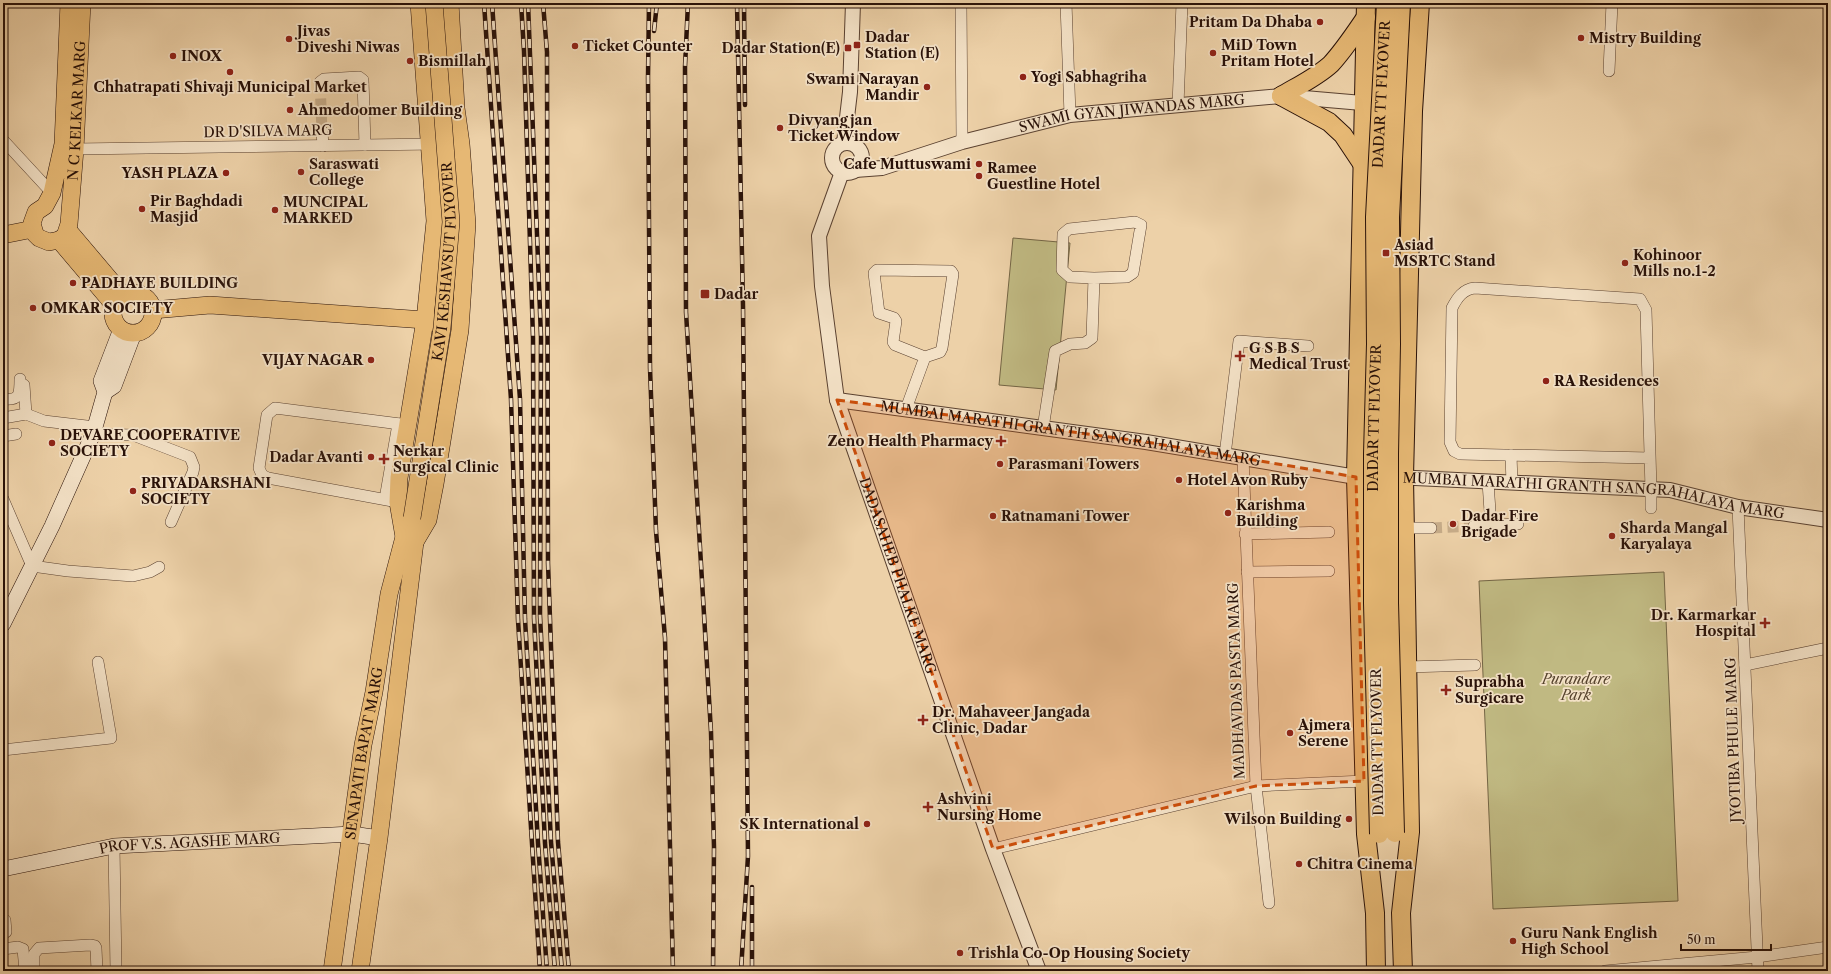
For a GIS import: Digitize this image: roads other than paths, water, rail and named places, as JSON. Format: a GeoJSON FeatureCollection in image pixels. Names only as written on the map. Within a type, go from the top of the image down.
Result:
{"type":"FeatureCollection","features":[{"type":"Feature","properties":{"kind":"highway","name":"DADAR TT FLYOVER"},"geometry":{"type":"LineString","coordinates":[[1386,3],[1375,217],[1376,344],[1373,454],[1374,603],[1387,834]]}},
{"type":"Feature","properties":{"kind":"highway","name":"DADAR TT FLYOVER"},"geometry":{"type":"LineString","coordinates":[[1387,834],[1389,603],[1388,454],[1391,344],[1390,217],[1401,3]]}},
{"type":"Feature","properties":{"kind":"highway"},"geometry":{"type":"LineString","coordinates":[[1403,971],[1402,914],[1410,832],[1404,477],[1414,103],[1420,3]]}},
{"type":"Feature","properties":{"kind":"highway"},"geometry":{"type":"LineString","coordinates":[[1281,96],[1330,65],[1347,44],[1366,10]]}},
{"type":"Feature","properties":{"kind":"highway"},"geometry":{"type":"LineString","coordinates":[[1366,10],[1356,477],[1366,834],[1375,913],[1376,971]]}},
{"type":"Feature","properties":{"kind":"highway"},"geometry":{"type":"LineString","coordinates":[[1281,96],[1329,122],[1343,135],[1363,166]]}},
{"type":"Feature","properties":{"kind":"highway"},"geometry":{"type":"LineString","coordinates":[[1361,257],[1410,254]]}},
{"type":"Feature","properties":{"kind":"highway"},"geometry":{"type":"LineString","coordinates":[[1375,913],[1387,834]]}},
{"type":"Feature","properties":{"kind":"highway"},"geometry":{"type":"LineString","coordinates":[[1387,834],[1402,914]]}},
{"type":"Feature","properties":{"kind":"main road","name":"N C KELKAR MARG"},"geometry":{"type":"LineString","coordinates":[[49,199],[63,144],[69,3]]}},
{"type":"Feature","properties":{"kind":"main road","name":"N C KELKAR MARG"},"geometry":{"type":"LineString","coordinates":[[65,229],[75,149],[82,3]]}},
{"type":"Feature","properties":{"kind":"main road"},"geometry":{"type":"LineString","coordinates":[[408,546],[392,500],[400,478],[403,424],[425,320],[435,221],[419,3]]}},
{"type":"Feature","properties":{"kind":"main road","name":"KAVI KESHAVSUT FLYOVER"},"geometry":{"type":"LineString","coordinates":[[408,546],[442,328],[451,222],[434,3]]}},
{"type":"Feature","properties":{"kind":"main road"},"geometry":{"type":"LineString","coordinates":[[408,546],[428,520],[460,330],[467,224],[461,144],[456,108],[450,3]]}},
{"type":"Feature","properties":{"kind":"main road"},"geometry":{"type":"LineString","coordinates":[[49,199],[33,218],[33,229],[35,234],[44,241],[53,242],[65,229],[118,300]]}},
{"type":"Feature","properties":{"kind":"main road"},"geometry":{"type":"LineString","coordinates":[[3,235],[33,229]]}},
{"type":"Feature","properties":{"kind":"main road"},"geometry":{"type":"LineString","coordinates":[[131,292],[146,296],[151,302],[153,310],[153,316],[149,326],[139,332],[127,331],[113,318],[118,300],[131,292]]}},
{"type":"Feature","properties":{"kind":"main road"},"geometry":{"type":"LineString","coordinates":[[153,310],[210,305],[425,320],[460,330]]}},
{"type":"Feature","properties":{"kind":"main road"},"geometry":{"type":"LineString","coordinates":[[3,624],[52,526],[94,430],[105,392],[114,386],[127,331]]}},
{"type":"Feature","properties":{"kind":"main road","name":"SENAPATI BAPAT MARG"},"geometry":{"type":"LineString","coordinates":[[335,970],[362,753],[388,594],[408,546]]}},
{"type":"Feature","properties":{"kind":"main road","name":"SENAPATI BAPAT MARG"},"geometry":{"type":"LineString","coordinates":[[360,971],[389,756],[408,546]]}},
{"type":"Feature","properties":{"kind":"main road"},"geometry":{"type":"LineString","coordinates":[[362,753],[389,756]]}},
{"type":"Feature","properties":{"kind":"main road","name":"PROF V.S. AGASHE MARG"},"geometry":{"type":"LineString","coordinates":[[3,869],[114,846],[352,834],[379,838]]}},
{"type":"Feature","properties":{"kind":"street"},"geometry":{"type":"LineString","coordinates":[[844,143],[850,92],[853,3]]}},
{"type":"Feature","properties":{"kind":"street"},"geometry":{"type":"LineString","coordinates":[[961,3],[962,142]]}},
{"type":"Feature","properties":{"kind":"street"},"geometry":{"type":"LineString","coordinates":[[1066,3],[1070,115]]}},
{"type":"Feature","properties":{"kind":"street"},"geometry":{"type":"LineString","coordinates":[[1178,105],[1182,3]]}},
{"type":"Feature","properties":{"kind":"street"},"geometry":{"type":"LineString","coordinates":[[1609,71],[1612,3]]}},
{"type":"Feature","properties":{"kind":"street"},"geometry":{"type":"LineString","coordinates":[[320,82],[324,79],[361,78],[364,145]]}},
{"type":"Feature","properties":{"kind":"street","name":"SWAMI GYAN JIWANDAS MARG"},"geometry":{"type":"LineString","coordinates":[[848,171],[882,168],[962,142],[1070,115],[1281,96],[1364,104],[1414,103]]}},
{"type":"Feature","properties":{"kind":"street"},"geometry":{"type":"LineString","coordinates":[[322,131],[322,146]]}},
{"type":"Feature","properties":{"kind":"street"},"geometry":{"type":"LineString","coordinates":[[3,140],[49,199]]}},
{"type":"Feature","properties":{"kind":"street"},"geometry":{"type":"LineString","coordinates":[[844,143],[854,145],[860,153],[860,162],[848,171],[834,166],[832,158],[836,148],[844,143]]}},
{"type":"Feature","properties":{"kind":"street","name":"DR D'SILVA MARG"},"geometry":{"type":"LineString","coordinates":[[75,149],[461,144]]}},
{"type":"Feature","properties":{"kind":"street","name":"DADASAHEB PHALKE MARG"},"geometry":{"type":"LineString","coordinates":[[848,171],[819,236],[822,286],[837,400],[993,849],[1039,971]]}},
{"type":"Feature","properties":{"kind":"street"},"geometry":{"type":"LineString","coordinates":[[1128,222],[1135,222],[1141,225],[1133,273],[1127,277],[1094,278],[1070,277],[1062,270],[1063,234],[1069,229],[1128,222]]}},
{"type":"Feature","properties":{"kind":"street"},"geometry":{"type":"LineString","coordinates":[[877,270],[951,271],[953,274],[942,348],[940,352],[925,357],[895,345],[893,342],[896,321],[894,318],[882,316],[879,313],[874,274],[877,270]]}},
{"type":"Feature","properties":{"kind":"street"},"geometry":{"type":"LineString","coordinates":[[1043,428],[1055,351],[1070,344],[1085,343],[1092,338],[1094,278]]}},
{"type":"Feature","properties":{"kind":"street"},"geometry":{"type":"LineString","coordinates":[[1650,458],[1460,454],[1454,451],[1451,446],[1452,308],[1462,293],[1471,289],[1640,299],[1646,310],[1651,490],[1651,508]]}},
{"type":"Feature","properties":{"kind":"street"},"geometry":{"type":"LineString","coordinates":[[1224,455],[1239,341],[1308,346]]}},
{"type":"Feature","properties":{"kind":"street"},"geometry":{"type":"LineString","coordinates":[[906,409],[925,357]]}},
{"type":"Feature","properties":{"kind":"street"},"geometry":{"type":"LineString","coordinates":[[26,414],[22,381],[20,394],[16,398],[6,400],[7,418],[26,414],[44,421],[133,435],[190,457],[194,467],[193,472],[171,522]]}},
{"type":"Feature","properties":{"kind":"street","name":"MUMBAI MARATHI GRANTH SANGRAHALAYA MARG"},"geometry":{"type":"LineString","coordinates":[[837,400],[1243,457],[1356,477],[1404,477],[1670,490],[1738,508],[1828,520]]}},
{"type":"Feature","properties":{"kind":"street"},"geometry":{"type":"LineString","coordinates":[[392,500],[265,477],[262,475],[259,468],[267,415],[273,409],[279,408],[403,424]]}},
{"type":"Feature","properties":{"kind":"street"},"geometry":{"type":"LineString","coordinates":[[3,436],[16,434]]}},
{"type":"Feature","properties":{"kind":"street"},"geometry":{"type":"LineString","coordinates":[[1511,455],[1512,483]]}},
{"type":"Feature","properties":{"kind":"street","name":"MADHAVDAS PASTA MARG"},"geometry":{"type":"LineString","coordinates":[[1243,457],[1256,786],[1269,903]]}},
{"type":"Feature","properties":{"kind":"street"},"geometry":{"type":"LineString","coordinates":[[1488,482],[1491,526]]}},
{"type":"Feature","properties":{"kind":"street"},"geometry":{"type":"LineString","coordinates":[[3,499],[32,566],[68,571],[133,576],[150,572],[159,567]]}},
{"type":"Feature","properties":{"kind":"street","name":"JYOTIBA PHULE MARG"},"geometry":{"type":"LineString","coordinates":[[1738,508],[1758,971]]}},
{"type":"Feature","properties":{"kind":"street"},"geometry":{"type":"LineString","coordinates":[[1474,526],[1518,524]]}},
{"type":"Feature","properties":{"kind":"street"},"geometry":{"type":"LineString","coordinates":[[1405,528],[1431,528]]}},
{"type":"Feature","properties":{"kind":"street"},"geometry":{"type":"LineString","coordinates":[[1245,534],[1329,532]]}},
{"type":"Feature","properties":{"kind":"street"},"geometry":{"type":"LineString","coordinates":[[1247,572],[1329,571]]}},
{"type":"Feature","properties":{"kind":"street"},"geometry":{"type":"LineString","coordinates":[[1745,665],[1828,648]]}},
{"type":"Feature","properties":{"kind":"street"},"geometry":{"type":"LineString","coordinates":[[3,750],[111,738],[98,662]]}},
{"type":"Feature","properties":{"kind":"street"},"geometry":{"type":"LineString","coordinates":[[1407,667],[1475,665]]}},
{"type":"Feature","properties":{"kind":"street"},"geometry":{"type":"LineString","coordinates":[[993,849],[1256,786],[1364,781]]}},
{"type":"Feature","properties":{"kind":"street"},"geometry":{"type":"LineString","coordinates":[[114,846],[116,971]]}},
{"type":"Feature","properties":{"kind":"street"},"geometry":{"type":"LineString","coordinates":[[3,919],[5,920],[6,932]]}},
{"type":"Feature","properties":{"kind":"street"},"geometry":{"type":"LineString","coordinates":[[34,971],[34,954],[39,948],[90,945],[95,946],[96,948],[97,971]]}},
{"type":"Feature","properties":{"kind":"street"},"geometry":{"type":"LineString","coordinates":[[3,949],[18,947],[23,949],[26,971]]}},
{"type":"Feature","properties":{"kind":"street"},"geometry":{"type":"LineString","coordinates":[[1611,971],[1757,957],[1828,947]]}},
{"type":"Feature","properties":{"kind":"tunnel"},"geometry":{"type":"LineString","coordinates":[[320,82],[322,131]]}},
{"type":"Feature","properties":{"kind":"tunnel"},"geometry":{"type":"LineString","coordinates":[[1431,528],[1474,526]]}},
{"type":"Feature","properties":{"kind":"railway"},"geometry":{"type":"LineString","coordinates":[[484,3],[511,399],[518,620],[540,971]]}},
{"type":"Feature","properties":{"kind":"railway"},"geometry":{"type":"LineString","coordinates":[[492,3],[520,399],[525,619],[547,971]]}},
{"type":"Feature","properties":{"kind":"railway"},"geometry":{"type":"LineString","coordinates":[[521,3],[524,51],[533,338],[534,618],[545,843],[555,971]]}},
{"type":"Feature","properties":{"kind":"railway"},"geometry":{"type":"LineString","coordinates":[[528,3],[541,337],[540,615],[551,842],[562,971]]}},
{"type":"Feature","properties":{"kind":"railway"},"geometry":{"type":"LineString","coordinates":[[543,3],[547,52],[548,563],[558,842],[569,971]]}},
{"type":"Feature","properties":{"kind":"railway"},"geometry":{"type":"LineString","coordinates":[[649,3],[648,77],[650,368],[656,531],[665,638],[673,971]]}},
{"type":"Feature","properties":{"kind":"railway"},"geometry":{"type":"LineString","coordinates":[[654,31],[657,3]]}},
{"type":"Feature","properties":{"kind":"railway"},"geometry":{"type":"LineString","coordinates":[[688,3],[685,67],[686,312],[711,732],[714,847],[713,971]]}},
{"type":"Feature","properties":{"kind":"railway"},"geometry":{"type":"LineString","coordinates":[[737,3],[743,306],[748,856],[741,971]]}},
{"type":"Feature","properties":{"kind":"railway"},"geometry":{"type":"LineString","coordinates":[[744,3],[745,105]]}},
{"type":"Feature","properties":{"kind":"railway"},"geometry":{"type":"LineString","coordinates":[[752,887],[752,971]]}},
{"type":"Feature","properties":{"kind":"place","name":"Pritam Da Dhaba"},"geometry":{"type":"Point","coordinates":[1320,22]}},
{"type":"Feature","properties":{"kind":"place","name":"Mistry Building"},"geometry":{"type":"Point","coordinates":[1581,38]}},
{"type":"Feature","properties":{"kind":"place","name":"Jivas Diveshi Niwas"},"geometry":{"type":"Point","coordinates":[289,39]}},
{"type":"Feature","properties":{"kind":"place","name":"Dadar Station (E)"},"geometry":{"type":"Point","coordinates":[857,45]}},
{"type":"Feature","properties":{"kind":"place","name":"Ticket Counter"},"geometry":{"type":"Point","coordinates":[575,46]}},
{"type":"Feature","properties":{"kind":"place","name":"Dadar Station(E)"},"geometry":{"type":"Point","coordinates":[848,48]}},
{"type":"Feature","properties":{"kind":"place","name":"MiD Town Pritam Hotel"},"geometry":{"type":"Point","coordinates":[1213,53]}},
{"type":"Feature","properties":{"kind":"place","name":"INOX"},"geometry":{"type":"Point","coordinates":[173,56]}},
{"type":"Feature","properties":{"kind":"place","name":"Bismillah"},"geometry":{"type":"Point","coordinates":[410,61]}},
{"type":"Feature","properties":{"kind":"place","name":"Chhatrapati Shivaji Municipal Market"},"geometry":{"type":"Point","coordinates":[230,72]}},
{"type":"Feature","properties":{"kind":"place","name":"Yogi Sabhagriha"},"geometry":{"type":"Point","coordinates":[1023,77]}},
{"type":"Feature","properties":{"kind":"place","name":"Swami Narayan Mandir"},"geometry":{"type":"Point","coordinates":[927,87]}},
{"type":"Feature","properties":{"kind":"place","name":"Ahmedoomer Building"},"geometry":{"type":"Point","coordinates":[290,110]}},
{"type":"Feature","properties":{"kind":"place","name":"Divyangjan Ticket Window"},"geometry":{"type":"Point","coordinates":[780,128]}},
{"type":"Feature","properties":{"kind":"place","name":"Cafe Muttuswami"},"geometry":{"type":"Point","coordinates":[979,164]}},
{"type":"Feature","properties":{"kind":"place","name":"Saraswati College"},"geometry":{"type":"Point","coordinates":[301,172]}},
{"type":"Feature","properties":{"kind":"place","name":"YASH PLAZA"},"geometry":{"type":"Point","coordinates":[226,173]}},
{"type":"Feature","properties":{"kind":"place","name":"Ramee Guestline Hotel"},"geometry":{"type":"Point","coordinates":[979,176]}},
{"type":"Feature","properties":{"kind":"place","name":"Pir Baghdadi Masjid"},"geometry":{"type":"Point","coordinates":[142,209]}},
{"type":"Feature","properties":{"kind":"place","name":"MUNCIPAL MARKED"},"geometry":{"type":"Point","coordinates":[275,210]}},
{"type":"Feature","properties":{"kind":"place","name":"Asiad MSRTC Stand"},"geometry":{"type":"Point","coordinates":[1386,253]}},
{"type":"Feature","properties":{"kind":"place","name":"Kohinoor Mills no.1-2"},"geometry":{"type":"Point","coordinates":[1625,263]}},
{"type":"Feature","properties":{"kind":"place","name":"PADHAYE BUILDING"},"geometry":{"type":"Point","coordinates":[73,283]}},
{"type":"Feature","properties":{"kind":"place","name":"Dadar"},"geometry":{"type":"Point","coordinates":[705,294]}},
{"type":"Feature","properties":{"kind":"place","name":"OMKAR SOCIETY"},"geometry":{"type":"Point","coordinates":[33,308]}},
{"type":"Feature","properties":{"kind":"place","name":"G S B S Medical Trust"},"geometry":{"type":"Point","coordinates":[1240,356]}},
{"type":"Feature","properties":{"kind":"place","name":"VIJAY NAGAR"},"geometry":{"type":"Point","coordinates":[371,360]}},
{"type":"Feature","properties":{"kind":"place","name":"RA Residences"},"geometry":{"type":"Point","coordinates":[1546,381]}},
{"type":"Feature","properties":{"kind":"place","name":"Zeno Health Pharmacy"},"geometry":{"type":"Point","coordinates":[1001,441]}},
{"type":"Feature","properties":{"kind":"place","name":"DEVARE COOPERATIVE SOCIETY"},"geometry":{"type":"Point","coordinates":[52,443]}},
{"type":"Feature","properties":{"kind":"place","name":"Dadar Avanti"},"geometry":{"type":"Point","coordinates":[371,457]}},
{"type":"Feature","properties":{"kind":"place","name":"Nerkar Surgical Clinic"},"geometry":{"type":"Point","coordinates":[384,459]}},
{"type":"Feature","properties":{"kind":"place","name":"Parasmani Towers"},"geometry":{"type":"Point","coordinates":[1000,464]}},
{"type":"Feature","properties":{"kind":"place","name":"Hotel Avon Ruby"},"geometry":{"type":"Point","coordinates":[1179,480]}},
{"type":"Feature","properties":{"kind":"place","name":"PRIYADARSHANI SOCIETY"},"geometry":{"type":"Point","coordinates":[133,491]}},
{"type":"Feature","properties":{"kind":"place","name":"Karishma Building"},"geometry":{"type":"Point","coordinates":[1228,513]}},
{"type":"Feature","properties":{"kind":"place","name":"Ratnamani Tower"},"geometry":{"type":"Point","coordinates":[993,516]}},
{"type":"Feature","properties":{"kind":"place","name":"Dadar Fire Brigade"},"geometry":{"type":"Point","coordinates":[1453,524]}},
{"type":"Feature","properties":{"kind":"place","name":"Sharda Mangal Karyalaya"},"geometry":{"type":"Point","coordinates":[1612,536]}},
{"type":"Feature","properties":{"kind":"place","name":"Dr. Karmarkar Hospital"},"geometry":{"type":"Point","coordinates":[1765,623]}},
{"type":"Feature","properties":{"kind":"place","name":"Suprabha Surgicare"},"geometry":{"type":"Point","coordinates":[1446,690]}},
{"type":"Feature","properties":{"kind":"place","name":"Dr. Mahaveer Jangada Clinic, Dadar"},"geometry":{"type":"Point","coordinates":[923,720]}},
{"type":"Feature","properties":{"kind":"place","name":"Ajmera Serene"},"geometry":{"type":"Point","coordinates":[1290,733]}},
{"type":"Feature","properties":{"kind":"place","name":"Ashvini Nursing Home"},"geometry":{"type":"Point","coordinates":[928,807]}},
{"type":"Feature","properties":{"kind":"place","name":"Wilson Building"},"geometry":{"type":"Point","coordinates":[1349,819]}},
{"type":"Feature","properties":{"kind":"place","name":"SK International"},"geometry":{"type":"Point","coordinates":[867,824]}},
{"type":"Feature","properties":{"kind":"place","name":"Chitra Cinema"},"geometry":{"type":"Point","coordinates":[1299,864]}},
{"type":"Feature","properties":{"kind":"place","name":"Guru Nank English High School"},"geometry":{"type":"Point","coordinates":[1513,941]}},
{"type":"Feature","properties":{"kind":"place","name":"Trishla Co-Op Housing Society"},"geometry":{"type":"Point","coordinates":[960,953]}},
{"type":"Feature","properties":{"kind":"park label","name":"Purandare Park"},"geometry":{"type":"Point","coordinates":[1576,688]}}]}
